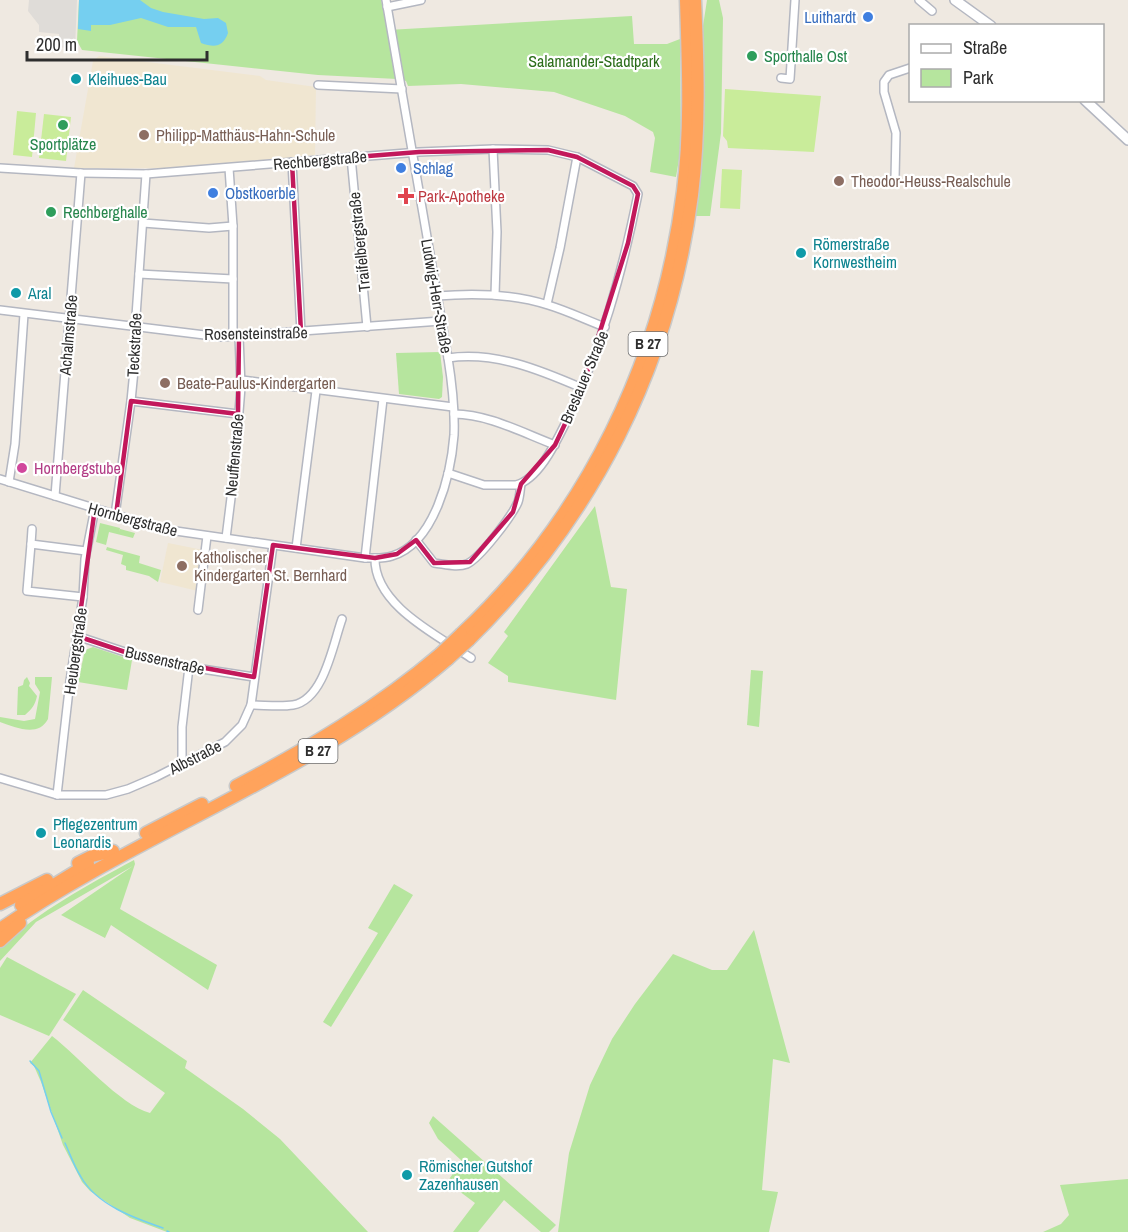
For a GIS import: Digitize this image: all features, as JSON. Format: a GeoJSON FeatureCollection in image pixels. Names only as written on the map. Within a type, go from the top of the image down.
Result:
{"type":"FeatureCollection","features":[{"type":"Feature","properties":{"kind":"highway","name":"B 27"},"geometry":{"type":"LineString","coordinates":[[677,0],[691,22]]}},
{"type":"Feature","properties":{"kind":"highway","name":"B 27"},"geometry":{"type":"LineString","coordinates":[[686,0],[691,22]]}},
{"type":"Feature","properties":{"kind":"highway","name":"B 27"},"geometry":{"type":"LineString","coordinates":[[0,929],[54,894],[324,747],[396,700],[465,637],[510,585],[568,509],[616,424],[637,375],[667,281],[683,191],[691,22],[695,0]]}},
{"type":"Feature","properties":{"kind":"highway","name":"B 27"},"geometry":{"type":"LineString","coordinates":[[691,22],[704,0]]}},
{"type":"Feature","properties":{"kind":"highway","name":"B 27"},"geometry":{"type":"LineString","coordinates":[[0,919],[46,888],[266,771],[319,740],[368,710],[444,656]]}},
{"type":"Feature","properties":{"kind":"highway"},"geometry":{"type":"LineString","coordinates":[[0,904],[92,856],[113,851]]}},
{"type":"Feature","properties":{"kind":"highway"},"geometry":{"type":"LineString","coordinates":[[0,941],[12,929],[45,906],[54,894]]}},
{"type":"Feature","properties":{"kind":"street"},"geometry":{"type":"LineString","coordinates":[[386,3],[421,0]]}},
{"type":"Feature","properties":{"kind":"street"},"geometry":{"type":"LineString","coordinates":[[781,78],[790,79],[795,0]]}},
{"type":"Feature","properties":{"kind":"street"},"geometry":{"type":"LineString","coordinates":[[919,0],[932,11]]}},
{"type":"Feature","properties":{"kind":"street"},"geometry":{"type":"LineString","coordinates":[[955,0],[988,24]]}},
{"type":"Feature","properties":{"kind":"street","name":"Ludwig-Herr-Straße"},"geometry":{"type":"LineString","coordinates":[[375,558],[397,554],[416,540],[434,513],[448,473],[454,436],[454,411],[448,358],[386,3]]}},
{"type":"Feature","properties":{"kind":"street"},"geometry":{"type":"LineString","coordinates":[[895,179],[896,133],[884,92],[884,82],[889,75],[909,68]]}},
{"type":"Feature","properties":{"kind":"street"},"geometry":{"type":"LineString","coordinates":[[318,86],[402,89]]}},
{"type":"Feature","properties":{"kind":"street"},"geometry":{"type":"LineString","coordinates":[[1087,102],[1128,140]]}},
{"type":"Feature","properties":{"kind":"street"},"geometry":{"type":"LineString","coordinates":[[493,149],[497,232],[495,295]]}},
{"type":"Feature","properties":{"kind":"street","name":"Rechbergstraße"},"geometry":{"type":"LineString","coordinates":[[0,168],[146,174],[412,152],[493,149],[548,150],[577,157],[633,186]]}},
{"type":"Feature","properties":{"kind":"street","name":"Traifelbergstraße"},"geometry":{"type":"LineString","coordinates":[[351,157],[367,327]]}},
{"type":"Feature","properties":{"kind":"street"},"geometry":{"type":"LineString","coordinates":[[547,304],[577,157]]}},
{"type":"Feature","properties":{"kind":"street"},"geometry":{"type":"LineString","coordinates":[[292,162],[302,332]]}},
{"type":"Feature","properties":{"kind":"street","name":"Neuffenstraße"},"geometry":{"type":"LineString","coordinates":[[226,538],[242,380],[236,336],[229,168]]}},
{"type":"Feature","properties":{"kind":"street","name":"Achalmstraße"},"geometry":{"type":"LineString","coordinates":[[55,496],[81,173]]}},
{"type":"Feature","properties":{"kind":"street","name":"Teckstraße"},"geometry":{"type":"LineString","coordinates":[[116,515],[137,340],[146,174]]}},
{"type":"Feature","properties":{"kind":"street","name":"Breslauer Straße"},"geometry":{"type":"LineString","coordinates":[[521,484],[539,468],[555,445],[582,388],[605,327],[628,243],[638,194],[633,186]]}},
{"type":"Feature","properties":{"kind":"street"},"geometry":{"type":"LineString","coordinates":[[143,224],[209,228],[233,226]]}},
{"type":"Feature","properties":{"kind":"street"},"geometry":{"type":"LineString","coordinates":[[139,274],[233,279]]}},
{"type":"Feature","properties":{"kind":"street"},"geometry":{"type":"LineString","coordinates":[[437,296],[495,295],[547,304],[605,327]]}},
{"type":"Feature","properties":{"kind":"street","name":"Rosensteinstraße"},"geometry":{"type":"LineString","coordinates":[[0,310],[136,327],[236,336],[441,321]]}},
{"type":"Feature","properties":{"kind":"street"},"geometry":{"type":"LineString","coordinates":[[9,482],[15,444],[24,314]]}},
{"type":"Feature","properties":{"kind":"street"},"geometry":{"type":"LineString","coordinates":[[448,358],[462,356],[510,361],[582,388]]}},
{"type":"Feature","properties":{"kind":"street"},"geometry":{"type":"LineString","coordinates":[[242,380],[454,411],[509,427],[555,445]]}},
{"type":"Feature","properties":{"kind":"street"},"geometry":{"type":"LineString","coordinates":[[296,548],[316,391]]}},
{"type":"Feature","properties":{"kind":"street"},"geometry":{"type":"LineString","coordinates":[[365,558],[383,399]]}},
{"type":"Feature","properties":{"kind":"street"},"geometry":{"type":"LineString","coordinates":[[131,401],[238,414]]}},
{"type":"Feature","properties":{"kind":"street"},"geometry":{"type":"LineString","coordinates":[[416,540],[434,562],[458,566],[470,562],[513,512],[519,499],[521,484],[499,486],[484,484],[448,473]]}},
{"type":"Feature","properties":{"kind":"street","name":"Hornbergstraße"},"geometry":{"type":"LineString","coordinates":[[0,479],[162,529],[375,558]]}},
{"type":"Feature","properties":{"kind":"street","name":"Heubergstraße"},"geometry":{"type":"LineString","coordinates":[[57,795],[83,597],[86,552],[94,508]]}},
{"type":"Feature","properties":{"kind":"street"},"geometry":{"type":"LineString","coordinates":[[32,529],[27,591],[83,597]]}},
{"type":"Feature","properties":{"kind":"street"},"geometry":{"type":"LineString","coordinates":[[198,610],[207,536]]}},
{"type":"Feature","properties":{"kind":"street"},"geometry":{"type":"LineString","coordinates":[[31,544],[86,552]]}},
{"type":"Feature","properties":{"kind":"street","name":"Albstraße"},"geometry":{"type":"LineString","coordinates":[[0,778],[57,795],[106,795],[156,777],[218,746],[231,737],[242,725],[251,705],[273,545]]}},
{"type":"Feature","properties":{"kind":"street"},"geometry":{"type":"LineString","coordinates":[[375,558],[376,573],[384,590],[405,612],[471,658]]}},
{"type":"Feature","properties":{"kind":"street"},"geometry":{"type":"LineString","coordinates":[[251,705],[295,705],[308,698],[318,686],[342,619]]}},
{"type":"Feature","properties":{"kind":"street","name":"Bussenstraße"},"geometry":{"type":"LineString","coordinates":[[77,636],[134,655],[189,667],[254,677]]}},
{"type":"Feature","properties":{"kind":"street"},"geometry":{"type":"LineString","coordinates":[[182,764],[182,727],[189,667]]}},
{"type":"Feature","properties":{"kind":"highlighted area"},"geometry":{"type":"Polygon","coordinates":[[[548,150],[577,157],[633,186],[638,194],[628,243],[582,388],[555,445],[521,484],[513,512],[470,562],[434,563],[416,540],[397,554],[375,558],[273,545],[254,677],[134,655],[77,636],[95,508],[116,515],[131,401],[238,414],[239,336],[301,332],[292,162],[419,152],[548,150]]]}},
{"type":"Feature","properties":{"kind":"shaded area"},"geometry":{"type":"Polygon","coordinates":[[[29,0],[77,0],[75,49],[59,47],[59,34],[39,32],[39,25],[28,11],[29,0]]]}},
{"type":"Feature","properties":{"kind":"shaded area"},"geometry":{"type":"Polygon","coordinates":[[[99,56],[260,76],[266,80],[316,87],[315,155],[182,168],[74,168],[93,61],[99,56]]]}},
{"type":"Feature","properties":{"kind":"shaded area","name":"Katholischer Kindergarten St. Bernhard"},"geometry":{"type":"Polygon","coordinates":[[[168,543],[203,550],[198,591],[160,582],[168,543]]]}},
{"type":"Feature","properties":{"kind":"green space","name":"Salamander-Stadtpark"},"geometry":{"type":"Polygon","coordinates":[[[79,0],[381,0],[388,30],[632,16],[634,44],[667,44],[680,39],[681,147],[676,177],[650,172],[655,138],[653,132],[625,116],[554,92],[461,84],[408,86],[406,81],[397,79],[318,75],[82,50],[77,41],[79,0]]]}},
{"type":"Feature","properties":{"kind":"green space"},"geometry":{"type":"Polygon","coordinates":[[[707,0],[719,0],[723,18],[721,133],[710,216],[694,216],[703,26],[707,0]]]}},
{"type":"Feature","properties":{"kind":"green space"},"geometry":{"type":"Polygon","coordinates":[[[725,89],[821,96],[814,152],[728,148],[723,136],[725,89]]]}},
{"type":"Feature","properties":{"kind":"green space"},"geometry":{"type":"Polygon","coordinates":[[[17,111],[36,113],[32,157],[13,155],[17,111]]]}},
{"type":"Feature","properties":{"kind":"green space"},"geometry":{"type":"Polygon","coordinates":[[[44,114],[71,117],[66,161],[39,158],[44,114]]]}},
{"type":"Feature","properties":{"kind":"green space"},"geometry":{"type":"Polygon","coordinates":[[[722,169],[742,170],[740,209],[720,208],[722,169]]]}},
{"type":"Feature","properties":{"kind":"green space"},"geometry":{"type":"Polygon","coordinates":[[[440,352],[443,377],[442,397],[439,399],[399,394],[396,353],[440,352]]]}},
{"type":"Feature","properties":{"kind":"green space"},"geometry":{"type":"Polygon","coordinates":[[[595,506],[611,587],[627,589],[616,700],[508,682],[508,676],[488,663],[508,636],[504,632],[595,506]]]}},
{"type":"Feature","properties":{"kind":"green space"},"geometry":{"type":"Polygon","coordinates":[[[100,523],[120,528],[119,532],[120,529],[135,533],[133,538],[109,532],[106,545],[96,542],[100,523]]]}},
{"type":"Feature","properties":{"kind":"green space"},"geometry":{"type":"Polygon","coordinates":[[[107,547],[140,556],[139,563],[161,570],[158,582],[149,576],[126,570],[126,566],[121,564],[123,555],[106,550],[107,547]]]}},
{"type":"Feature","properties":{"kind":"green space"},"geometry":{"type":"Polygon","coordinates":[[[93,647],[132,660],[127,690],[78,682],[85,650],[93,647]]]}},
{"type":"Feature","properties":{"kind":"green space"},"geometry":{"type":"Polygon","coordinates":[[[751,670],[763,671],[759,727],[747,725],[751,670]]]}},
{"type":"Feature","properties":{"kind":"green space"},"geometry":{"type":"Polygon","coordinates":[[[27,677],[29,686],[37,696],[33,707],[25,715],[17,715],[18,687],[23,685],[27,677]]]}},
{"type":"Feature","properties":{"kind":"green space"},"geometry":{"type":"Polygon","coordinates":[[[35,677],[52,677],[48,719],[44,725],[26,730],[0,722],[0,717],[24,721],[35,719],[40,692],[35,684],[35,677]]]}},
{"type":"Feature","properties":{"kind":"green space"},"geometry":{"type":"Polygon","coordinates":[[[134,860],[135,864],[120,909],[217,965],[208,990],[111,925],[105,938],[61,915],[133,866],[36,922],[0,961],[0,947],[31,921],[81,889],[134,860]]]}},
{"type":"Feature","properties":{"kind":"green space"},"geometry":{"type":"Polygon","coordinates":[[[394,884],[413,895],[331,1027],[323,1022],[378,933],[368,928],[394,884]]]}},
{"type":"Feature","properties":{"kind":"green space"},"geometry":{"type":"Polygon","coordinates":[[[754,930],[790,1063],[773,1059],[762,1190],[778,1192],[769,1232],[558,1232],[569,1153],[590,1085],[612,1039],[673,954],[712,970],[727,970],[754,930]]]}},
{"type":"Feature","properties":{"kind":"green space"},"geometry":{"type":"Polygon","coordinates":[[[7,957],[76,994],[49,1036],[0,1015],[0,968],[7,957]]]}},
{"type":"Feature","properties":{"kind":"green space"},"geometry":{"type":"Polygon","coordinates":[[[83,990],[187,1061],[185,1068],[243,1109],[280,1139],[368,1232],[167,1232],[130,1218],[90,1191],[82,1182],[63,1145],[41,1082],[34,1066],[30,1063],[52,1036],[113,1090],[138,1108],[150,1113],[165,1093],[63,1020],[83,990]]]}},
{"type":"Feature","properties":{"kind":"green space"},"geometry":{"type":"Polygon","coordinates":[[[433,1116],[556,1225],[549,1232],[541,1232],[504,1200],[478,1232],[453,1232],[475,1203],[447,1182],[462,1161],[438,1139],[429,1123],[433,1116]]]}},
{"type":"Feature","properties":{"kind":"green space"},"geometry":{"type":"Polygon","coordinates":[[[1128,1179],[1128,1232],[1043,1232],[1061,1224],[1069,1215],[1060,1185],[1128,1179]]]}},
{"type":"Feature","properties":{"kind":"water"},"geometry":{"type":"Polygon","coordinates":[[[79,0],[140,0],[151,8],[163,12],[204,19],[218,18],[226,23],[228,33],[221,44],[210,46],[201,43],[196,27],[168,27],[141,18],[110,25],[91,25],[91,31],[78,29],[79,0]]]}},
{"type":"Feature","properties":{"kind":"waterway"},"geometry":{"type":"LineString","coordinates":[[30,1061],[39,1071],[51,1112],[62,1138]]}},
{"type":"Feature","properties":{"kind":"waterway"},"geometry":{"type":"LineString","coordinates":[[65,1143],[81,1177],[96,1195],[129,1215],[163,1228]]}},
{"type":"Feature","properties":{"kind":"place","name":"Luithardt"},"geometry":{"type":"Point","coordinates":[868,17]}},
{"type":"Feature","properties":{"kind":"place","name":"Sporthalle Ost"},"geometry":{"type":"Point","coordinates":[752,56]}},
{"type":"Feature","properties":{"kind":"place","name":"Kleihues-Bau"},"geometry":{"type":"Point","coordinates":[76,79]}},
{"type":"Feature","properties":{"kind":"place","name":"Sportplätze"},"geometry":{"type":"Point","coordinates":[63,125]}},
{"type":"Feature","properties":{"kind":"place","name":"Philipp-Matthäus-Hahn-Schule"},"geometry":{"type":"Point","coordinates":[144,135]}},
{"type":"Feature","properties":{"kind":"place","name":"Schlag"},"geometry":{"type":"Point","coordinates":[401,168]}},
{"type":"Feature","properties":{"kind":"place","name":"Theodor-Heuss-Realschule"},"geometry":{"type":"Point","coordinates":[839,181]}},
{"type":"Feature","properties":{"kind":"place","name":"Obstkoerble"},"geometry":{"type":"Point","coordinates":[213,193]}},
{"type":"Feature","properties":{"kind":"place","name":"Park-Apotheke"},"geometry":{"type":"Point","coordinates":[406,196]}},
{"type":"Feature","properties":{"kind":"place","name":"Rechberghalle"},"geometry":{"type":"Point","coordinates":[51,212]}},
{"type":"Feature","properties":{"kind":"place","name":"Römerstraße Kornwestheim"},"geometry":{"type":"Point","coordinates":[801,253]}},
{"type":"Feature","properties":{"kind":"place","name":"Aral"},"geometry":{"type":"Point","coordinates":[16,293]}},
{"type":"Feature","properties":{"kind":"place","name":"Beate-Paulus-Kindergarten"},"geometry":{"type":"Point","coordinates":[165,383]}},
{"type":"Feature","properties":{"kind":"place","name":"Hornbergstube"},"geometry":{"type":"Point","coordinates":[22,468]}},
{"type":"Feature","properties":{"kind":"place","name":"Katholischer Kindergarten St. Bernhard"},"geometry":{"type":"Point","coordinates":[182,566]}},
{"type":"Feature","properties":{"kind":"place","name":"Pflegezentrum Leonardis"},"geometry":{"type":"Point","coordinates":[41,833]}},
{"type":"Feature","properties":{"kind":"place","name":"Römischer Gutshof Zazenhausen"},"geometry":{"type":"Point","coordinates":[407,1175]}}]}
